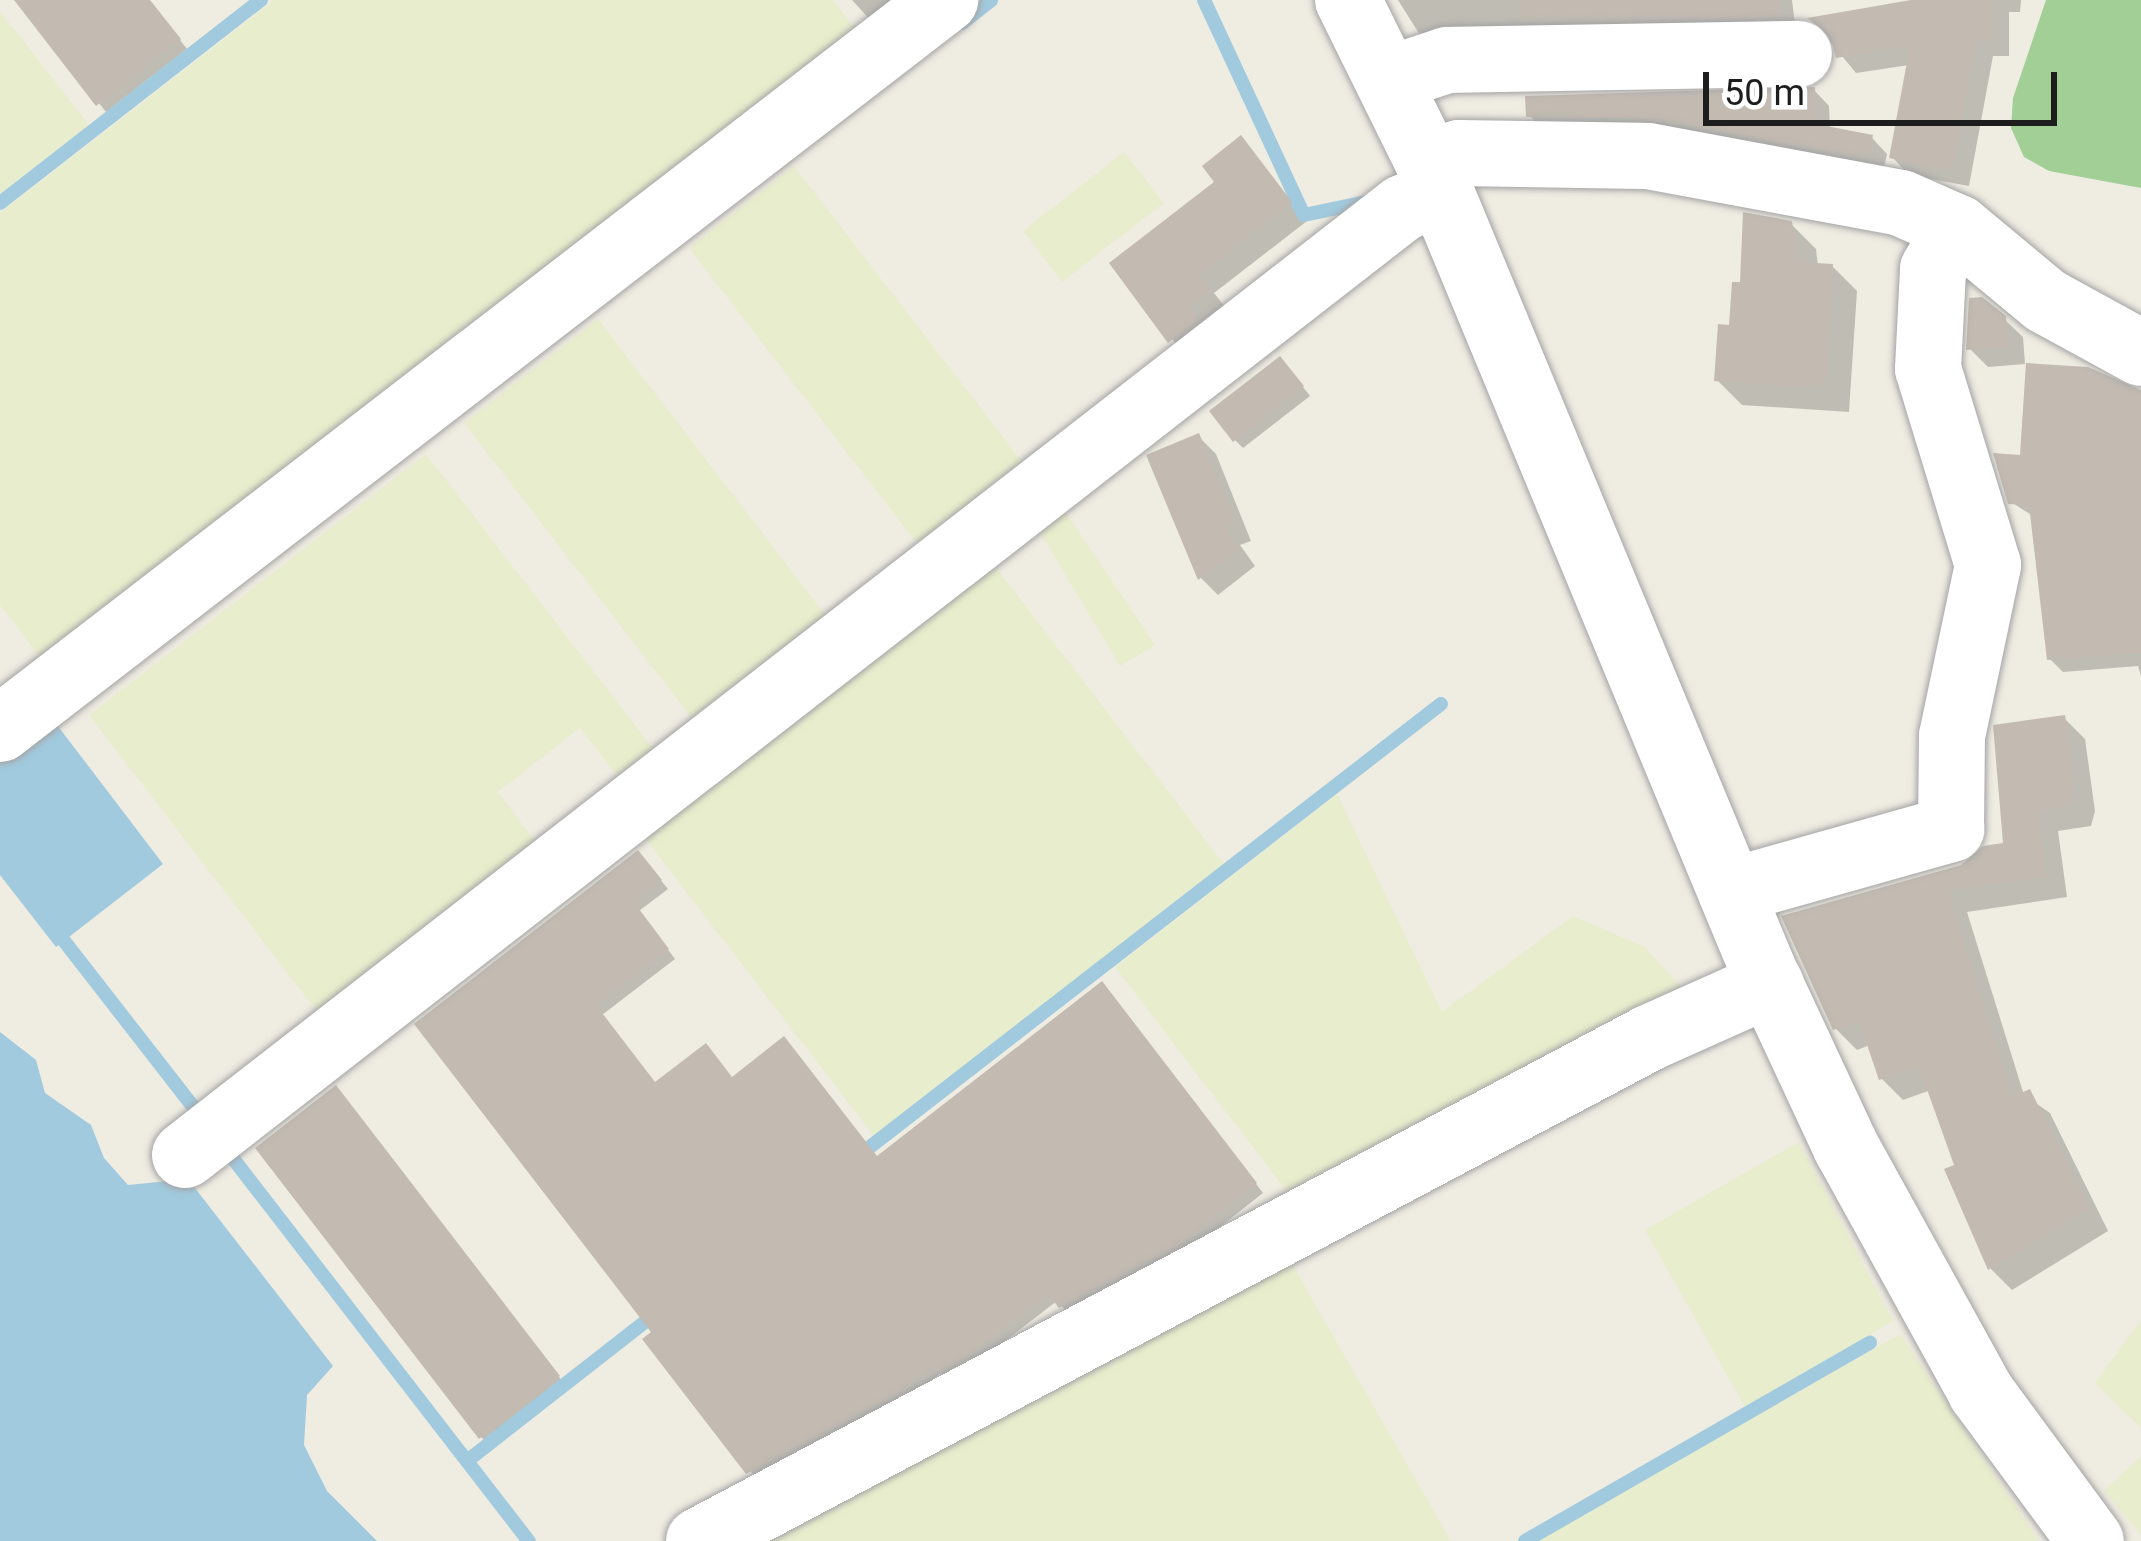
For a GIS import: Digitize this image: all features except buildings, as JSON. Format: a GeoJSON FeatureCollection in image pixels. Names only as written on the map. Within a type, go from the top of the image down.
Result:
{"type":"FeatureCollection","features":[{"type":"Feature","properties":{"kind":"street"},"geometry":{"type":"LineString","coordinates":[[0,729],[945,0]]}},
{"type":"Feature","properties":{"kind":"street"},"geometry":{"type":"LineString","coordinates":[[1348,0],[1435,179],[1770,984],[1944,1332],[2090,1541]]}},
{"type":"Feature","properties":{"kind":"street"},"geometry":{"type":"LineString","coordinates":[[1389,80],[1448,60],[1798,53]]}},
{"type":"Feature","properties":{"kind":"street"},"geometry":{"type":"LineString","coordinates":[[184,1155],[1384,222],[1459,153],[1648,156],[1901,203],[1958,228],[2046,301],[2141,353]]}},
{"type":"Feature","properties":{"kind":"street"},"geometry":{"type":"LineString","coordinates":[[1731,891],[1951,830],[1952,736],[1988,565],[1928,369],[1933,269],[1958,228]]}},
{"type":"Feature","properties":{"kind":"street"},"geometry":{"type":"LineString","coordinates":[[700,1541],[1649,1037],[1770,984]]}},
{"type":"Feature","properties":{"kind":"green space"},"geometry":{"type":"Polygon","coordinates":[[[274,0],[833,0],[864,40],[51,672],[0,605],[0,213],[274,0]]]}},
{"type":"Feature","properties":{"kind":"green space"},"geometry":{"type":"Polygon","coordinates":[[[2046,0],[2141,0],[2141,188],[2049,171],[2024,157],[2011,128],[2013,98],[2046,0]]]}},
{"type":"Feature","properties":{"kind":"green space"},"geometry":{"type":"Polygon","coordinates":[[[0,11],[89,125],[0,194],[0,11]]]}},
{"type":"Feature","properties":{"kind":"green space"},"geometry":{"type":"Polygon","coordinates":[[[1124,152],[1164,203],[1062,282],[1023,231],[1124,152]]]}},
{"type":"Feature","properties":{"kind":"green space"},"geometry":{"type":"Polygon","coordinates":[[[794,166],[1034,477],[929,559],[689,248],[794,166]]]}},
{"type":"Feature","properties":{"kind":"green space"},"geometry":{"type":"Polygon","coordinates":[[[598,319],[837,630],[704,734],[464,423],[598,319]]]}},
{"type":"Feature","properties":{"kind":"green space"},"geometry":{"type":"Polygon","coordinates":[[[426,454],[665,764],[629,791],[580,728],[498,792],[546,856],[328,1026],[89,715],[426,454]]]}},
{"type":"Feature","properties":{"kind":"green space"},"geometry":{"type":"Polygon","coordinates":[[[1055,496],[1155,645],[1120,666],[1030,516],[1055,496]]]}},
{"type":"Feature","properties":{"kind":"green space"},"geometry":{"type":"Polygon","coordinates":[[[984,552],[1224,864],[874,1136],[634,824],[984,552]]]}},
{"type":"Feature","properties":{"kind":"green space"},"geometry":{"type":"Polygon","coordinates":[[[1337,794],[1442,1012],[1573,916],[1645,947],[1694,1001],[1301,1210],[1115,967],[1337,794]]]}},
{"type":"Feature","properties":{"kind":"green space"},"geometry":{"type":"Polygon","coordinates":[[[1799,1142],[1893,1321],[1745,1407],[1645,1230],[1799,1142]]]}},
{"type":"Feature","properties":{"kind":"green space"},"geometry":{"type":"Polygon","coordinates":[[[1281,1245],[1451,1541],[722,1541],[1281,1245]]]}},
{"type":"Feature","properties":{"kind":"green space"},"geometry":{"type":"Polygon","coordinates":[[[2141,1320],[2141,1428],[2095,1383],[2141,1320]]]}},
{"type":"Feature","properties":{"kind":"green space"},"geometry":{"type":"Polygon","coordinates":[[[1900,1334],[2039,1541],[1538,1541],[1900,1334]]]}},
{"type":"Feature","properties":{"kind":"green space"},"geometry":{"type":"Polygon","coordinates":[[[2141,1456],[2141,1535],[2104,1491],[2141,1456]]]}},
{"type":"Feature","properties":{"kind":"water"},"geometry":{"type":"Polygon","coordinates":[[[51,717],[163,864],[56,947],[0,875],[0,757],[51,717]]]}},
{"type":"Feature","properties":{"kind":"water"},"geometry":{"type":"Polygon","coordinates":[[[0,1032],[36,1060],[45,1093],[91,1125],[104,1158],[128,1185],[188,1179],[333,1366],[307,1395],[304,1445],[327,1491],[377,1541],[0,1541],[0,1032]]]}},
{"type":"Feature","properties":{"kind":"waterway"},"geometry":{"type":"LineString","coordinates":[[0,203],[261,0]]}},
{"type":"Feature","properties":{"kind":"waterway"},"geometry":{"type":"LineString","coordinates":[[962,23],[991,0]]}},
{"type":"Feature","properties":{"kind":"waterway"},"geometry":{"type":"LineString","coordinates":[[1204,0],[1304,215],[1366,202]]}},
{"type":"Feature","properties":{"kind":"waterway"},"geometry":{"type":"LineString","coordinates":[[857,1157],[1441,704]]}},
{"type":"Feature","properties":{"kind":"waterway"},"geometry":{"type":"LineString","coordinates":[[54,928],[198,1113]]}},
{"type":"Feature","properties":{"kind":"waterway"},"geometry":{"type":"LineString","coordinates":[[228,1152],[529,1541]]}},
{"type":"Feature","properties":{"kind":"waterway"},"geometry":{"type":"LineString","coordinates":[[467,1461],[655,1314]]}},
{"type":"Feature","properties":{"kind":"waterway"},"geometry":{"type":"LineString","coordinates":[[1525,1541],[1870,1343]]}}]}
